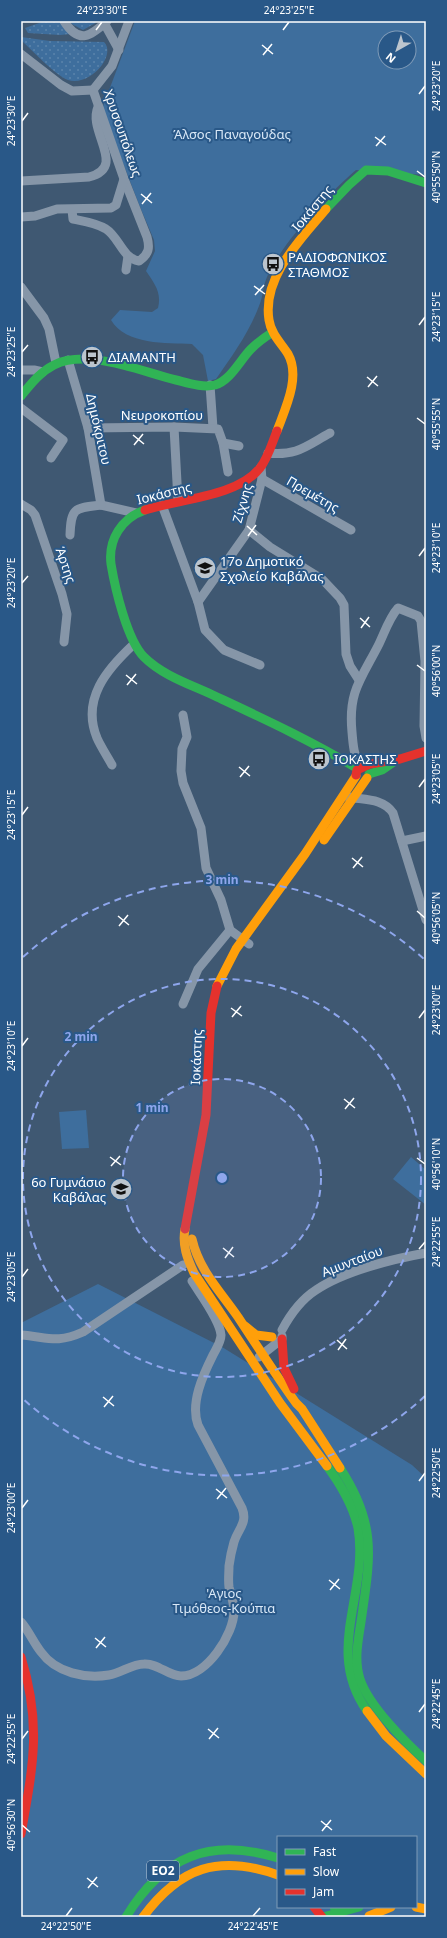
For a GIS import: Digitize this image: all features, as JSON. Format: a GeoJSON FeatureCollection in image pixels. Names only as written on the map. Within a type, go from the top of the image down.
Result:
{"type":"FeatureCollection","features":[{"type":"Feature","properties":{"kind":"street"},"geometry":{"type":"LineString","coordinates":[[64,21],[75,32],[87,36],[93,34],[105,22],[119,50]]}},
{"type":"Feature","properties":{"kind":"street","name":"Χρυσουπόλεως"},"geometry":{"type":"LineString","coordinates":[[128,256],[139,261],[148,252],[150,245],[124,179],[93,90],[112,66],[129,21]]}},
{"type":"Feature","properties":{"kind":"street"},"geometry":{"type":"LineString","coordinates":[[21,54],[56,82],[72,91],[93,90]]}},
{"type":"Feature","properties":{"kind":"street"},"geometry":{"type":"LineString","coordinates":[[21,181],[89,178],[98,175],[106,164],[106,155],[96,122],[95,115],[98,107]]}},
{"type":"Feature","properties":{"kind":"street","name":"Ιοκάστης"},"geometry":{"type":"LineString","coordinates":[[302,1409],[296,1403],[202,1268],[192,1248],[192,1229],[211,1140],[216,1100],[218,1023],[223,993],[246,942],[358,771],[324,749],[151,664],[142,656],[134,644],[125,619],[110,558],[113,537],[116,530],[121,523],[136,513],[162,505],[200,498],[231,489],[249,478],[261,467],[268,453],[291,386],[294,370],[290,357],[273,332],[269,321],[268,312],[273,288],[282,266],[296,247],[355,177],[368,170],[377,169],[426,183]]}},
{"type":"Feature","properties":{"kind":"street"},"geometry":{"type":"LineString","coordinates":[[21,218],[35,216],[57,209],[72,210],[111,208],[116,205],[124,179]]}},
{"type":"Feature","properties":{"kind":"street"},"geometry":{"type":"LineString","coordinates":[[72,210],[73,219],[106,229],[128,256],[126,270]]}},
{"type":"Feature","properties":{"kind":"street"},"geometry":{"type":"LineString","coordinates":[[21,286],[44,318],[49,329],[56,363]]}},
{"type":"Feature","properties":{"kind":"street"},"geometry":{"type":"LineString","coordinates":[[21,396],[34,380],[56,363],[78,358],[99,360],[196,385],[217,384],[226,377],[249,351],[273,332]]}},
{"type":"Feature","properties":{"kind":"street","name":"Δημόκριτου"},"geometry":{"type":"LineString","coordinates":[[68,360],[88,428],[101,505]]}},
{"type":"Feature","properties":{"kind":"street"},"geometry":{"type":"LineString","coordinates":[[21,370],[43,372]]}},
{"type":"Feature","properties":{"kind":"street"},"geometry":{"type":"LineString","coordinates":[[210,385],[213,428],[218,429],[223,443],[228,472]]}},
{"type":"Feature","properties":{"kind":"street"},"geometry":{"type":"LineString","coordinates":[[21,408],[63,440],[51,458]]}},
{"type":"Feature","properties":{"kind":"street"},"geometry":{"type":"LineString","coordinates":[[174,427],[178,501]]}},
{"type":"Feature","properties":{"kind":"street","name":"Νευροκοπίου"},"geometry":{"type":"LineString","coordinates":[[88,428],[213,428]]}},
{"type":"Feature","properties":{"kind":"street"},"geometry":{"type":"LineString","coordinates":[[268,453],[284,455],[298,451],[330,433]]}},
{"type":"Feature","properties":{"kind":"street"},"geometry":{"type":"LineString","coordinates":[[223,443],[239,446]]}},
{"type":"Feature","properties":{"kind":"street","name":"Ζίχνης"},"geometry":{"type":"LineString","coordinates":[[198,602],[249,530],[262,480],[261,467]]}},
{"type":"Feature","properties":{"kind":"street","name":"Πρεμέτης"},"geometry":{"type":"LineString","coordinates":[[262,480],[351,530]]}},
{"type":"Feature","properties":{"kind":"street","name":"Άρτης"},"geometry":{"type":"LineString","coordinates":[[21,504],[31,510],[35,516],[62,594],[67,614],[64,642]]}},
{"type":"Feature","properties":{"kind":"street"},"geometry":{"type":"LineString","coordinates":[[70,535],[71,518],[74,512],[80,508],[101,505],[136,513]]}},
{"type":"Feature","properties":{"kind":"street"},"geometry":{"type":"LineString","coordinates":[[162,505],[198,602],[205,630],[224,650],[260,665]]}},
{"type":"Feature","properties":{"kind":"street"},"geometry":{"type":"LineString","coordinates":[[249,530],[270,547],[313,573],[332,588],[344,605],[344,634],[347,660],[359,680]]}},
{"type":"Feature","properties":{"kind":"street"},"geometry":{"type":"LineString","coordinates":[[396,760],[382,770],[361,780],[354,754],[351,717],[352,700],[359,680],[397,608],[418,616],[421,620],[424,650],[424,726],[426,738]]}},
{"type":"Feature","properties":{"kind":"street"},"geometry":{"type":"LineString","coordinates":[[112,765],[97,737],[93,719],[96,690],[120,657],[134,644]]}},
{"type":"Feature","properties":{"kind":"street"},"geometry":{"type":"LineString","coordinates":[[183,714],[187,738],[182,749],[181,763],[183,783],[201,828],[206,868],[221,900],[230,930],[246,942]]}},
{"type":"Feature","properties":{"kind":"street"},"geometry":{"type":"LineString","coordinates":[[358,771],[378,762],[396,760],[426,751]]}},
{"type":"Feature","properties":{"kind":"street","name":"Ιοκάστης"},"geometry":{"type":"LineString","coordinates":[[368,776],[246,942],[224,969],[218,982],[211,1013],[206,1115],[183,1233],[185,1262],[329,1470],[351,1506],[358,1531],[360,1559],[347,1649],[349,1675],[357,1696],[377,1724],[401,1752],[426,1774]]}},
{"type":"Feature","properties":{"kind":"street"},"geometry":{"type":"LineString","coordinates":[[343,796],[388,805],[393,813],[425,915]]}},
{"type":"Feature","properties":{"kind":"street"},"geometry":{"type":"LineString","coordinates":[[402,841],[426,836]]}},
{"type":"Feature","properties":{"kind":"street"},"geometry":{"type":"LineString","coordinates":[[183,1004],[198,969],[230,930]]}},
{"type":"Feature","properties":{"kind":"street","name":"Αμυνταίου"},"geometry":{"type":"LineString","coordinates":[[246,1352],[260,1351],[282,1334],[299,1305],[314,1290],[325,1284],[394,1259],[426,1253]]}},
{"type":"Feature","properties":{"kind":"street"},"geometry":{"type":"LineString","coordinates":[[21,1335],[60,1340],[72,1337],[83,1332],[185,1262],[218,1324],[220,1334],[220,1341],[204,1373],[195,1412],[198,1425],[244,1512],[244,1522],[234,1542],[230,1562],[228,1580],[234,1610],[231,1627],[211,1660],[202,1668],[179,1677],[158,1667],[144,1664],[135,1665],[111,1675],[91,1676],[71,1673],[49,1661],[40,1652],[21,1622]]}},
{"type":"Feature","properties":{"kind":"street"},"geometry":{"type":"LineString","coordinates":[[240,1321],[256,1335],[272,1337]]}},
{"type":"Feature","properties":{"kind":"street"},"geometry":{"type":"LineString","coordinates":[[282,1334],[284,1368],[302,1409],[348,1480],[360,1503],[367,1528],[369,1542],[369,1566],[356,1654],[360,1679],[372,1702],[408,1746],[426,1761]]}},
{"type":"Feature","properties":{"kind":"street","name":"Αμυνταίου"},"geometry":{"type":"LineString","coordinates":[[252,1360],[272,1337],[282,1334]]}},
{"type":"Feature","properties":{"kind":"street"},"geometry":{"type":"LineString","coordinates":[[21,1657],[34,1706],[36,1734],[30,1783],[21,1834]]}},
{"type":"Feature","properties":{"kind":"street","name":"ΕΟ2"},"geometry":{"type":"LineString","coordinates":[[126,1917],[137,1898],[149,1883],[160,1873],[184,1859],[201,1853],[233,1849],[258,1852],[277,1858]]}},
{"type":"Feature","properties":{"kind":"street","name":"ΕΟ2"},"geometry":{"type":"LineString","coordinates":[[143,1917],[154,1902],[173,1883],[198,1869],[226,1864],[241,1865],[266,1870],[277,1875]]}},
{"type":"Feature","properties":{"kind":"street"},"geometry":{"type":"LineString","coordinates":[[315,1908],[323,1917],[354,1908]]}},
{"type":"Feature","properties":{"kind":"street"},"geometry":{"type":"LineString","coordinates":[[366,1917],[376,1915],[389,1908]]}},
{"type":"Feature","properties":{"kind":"green space"},"geometry":{"type":"Polygon","coordinates":[[[45,21],[59,21],[70,34],[60,35],[28,33],[25,28],[45,21]]]}},
{"type":"Feature","properties":{"kind":"green space"},"geometry":{"type":"Polygon","coordinates":[[[70,21],[99,21],[83,30],[72,24],[70,21]]]}},
{"type":"Feature","properties":{"kind":"green space","name":"Άλσος Παναγούδας"},"geometry":{"type":"Polygon","coordinates":[[[135,21],[426,21],[426,175],[356,170],[332,192],[306,220],[274,264],[267,277],[260,303],[250,326],[240,344],[216,379],[208,381],[203,355],[192,344],[159,343],[136,338],[126,334],[111,320],[120,310],[152,312],[158,308],[158,292],[146,271],[155,251],[154,240],[102,109],[135,21]]]}},
{"type":"Feature","properties":{"kind":"green space"},"geometry":{"type":"Polygon","coordinates":[[[21,37],[50,41],[104,42],[107,48],[107,54],[104,62],[99,68],[85,79],[76,81],[68,80],[63,78],[44,62],[21,40],[21,37]]]}},
{"type":"Feature","properties":{"kind":"green space"},"geometry":{"type":"Polygon","coordinates":[[[86,1110],[89,1148],[62,1149],[59,1112],[86,1110]]]}},
{"type":"Feature","properties":{"kind":"green space"},"geometry":{"type":"Polygon","coordinates":[[[411,1157],[426,1170],[426,1205],[393,1179],[411,1157]]]}},
{"type":"Feature","properties":{"kind":"green space","name":"'Αγιος Τιμόθεος-Κούπια"},"geometry":{"type":"Polygon","coordinates":[[[98,1284],[222,1347],[412,1465],[426,1478],[426,1917],[21,1917],[21,1323],[98,1284]]]}},
{"type":"Feature","properties":{"kind":"traffic: fast"},"geometry":{"type":"LineString","coordinates":[[326,209],[366,170],[388,171],[426,183]]}},
{"type":"Feature","properties":{"kind":"traffic: fast"},"geometry":{"type":"LineString","coordinates":[[21,396],[44,371],[54,365],[68,360],[83,359],[115,363],[196,385],[215,385],[226,379],[251,349],[273,332]]}},
{"type":"Feature","properties":{"kind":"traffic: fast"},"geometry":{"type":"LineString","coordinates":[[145,510],[130,518],[123,524],[114,538],[111,555],[113,574],[127,626],[132,639],[144,657],[160,670],[178,680],[288,731],[358,769]]}},
{"type":"Feature","properties":{"kind":"traffic: fast"},"geometry":{"type":"LineString","coordinates":[[369,774],[382,770],[395,761]]}},
{"type":"Feature","properties":{"kind":"traffic: fast"},"geometry":{"type":"LineString","coordinates":[[327,1466],[346,1496],[353,1511],[358,1528],[360,1552],[358,1576],[350,1621],[348,1644],[349,1666],[355,1688],[367,1711]]}},
{"type":"Feature","properties":{"kind":"traffic: fast"},"geometry":{"type":"LineString","coordinates":[[340,1468],[361,1508],[366,1525],[368,1543],[367,1579],[357,1650],[357,1665],[360,1679],[371,1701],[379,1712],[398,1734],[426,1761]]}},
{"type":"Feature","properties":{"kind":"traffic: fast"},"geometry":{"type":"LineString","coordinates":[[126,1917],[140,1896],[156,1879],[172,1866],[190,1857],[210,1851],[231,1850],[253,1852],[277,1858]]}},
{"type":"Feature","properties":{"kind":"traffic: fast"},"geometry":{"type":"LineString","coordinates":[[335,1908],[340,1917]]}},
{"type":"Feature","properties":{"kind":"traffic: fast"},"geometry":{"type":"LineString","coordinates":[[323,1917],[355,1908]]}},
{"type":"Feature","properties":{"kind":"traffic: fast"},"geometry":{"type":"LineString","coordinates":[[373,1917],[379,1913]]}},
{"type":"Feature","properties":{"kind":"traffic: slow"},"geometry":{"type":"LineString","coordinates":[[277,431],[290,393],[293,373],[292,363],[288,354],[274,334],[270,325],[268,304],[271,289],[277,274],[295,246],[326,209]]}},
{"type":"Feature","properties":{"kind":"traffic: slow"},"geometry":{"type":"LineString","coordinates":[[217,986],[236,949],[305,854],[356,776]]}},
{"type":"Feature","properties":{"kind":"traffic: slow"},"geometry":{"type":"LineString","coordinates":[[324,840],[367,778]]}},
{"type":"Feature","properties":{"kind":"traffic: slow"},"geometry":{"type":"LineString","coordinates":[[185,1229],[184,1241],[186,1251],[194,1273],[280,1403],[327,1466]]}},
{"type":"Feature","properties":{"kind":"traffic: slow"},"geometry":{"type":"LineString","coordinates":[[192,1239],[200,1261],[211,1280],[296,1403],[302,1409],[340,1468]]}},
{"type":"Feature","properties":{"kind":"traffic: slow"},"geometry":{"type":"LineString","coordinates":[[245,1326],[256,1335],[272,1337]]}},
{"type":"Feature","properties":{"kind":"traffic: slow"},"geometry":{"type":"LineString","coordinates":[[367,1711],[386,1736],[426,1774]]}},
{"type":"Feature","properties":{"kind":"traffic: slow"},"geometry":{"type":"LineString","coordinates":[[143,1917],[171,1886],[186,1876],[202,1869],[219,1866],[237,1866],[257,1869],[277,1875]]}},
{"type":"Feature","properties":{"kind":"traffic: slow"},"geometry":{"type":"LineString","coordinates":[[417,1907],[426,1909]]}},
{"type":"Feature","properties":{"kind":"traffic: slow"},"geometry":{"type":"LineString","coordinates":[[369,1916],[389,1908]]}},
{"type":"Feature","properties":{"kind":"traffic: jam"},"geometry":{"type":"LineString","coordinates":[[145,510],[207,496],[237,485],[250,478],[263,464],[277,431]]}},
{"type":"Feature","properties":{"kind":"traffic: jam"},"geometry":{"type":"LineString","coordinates":[[356,775],[357,770],[370,764],[400,759],[426,751]]}},
{"type":"Feature","properties":{"kind":"traffic: jam"},"geometry":{"type":"LineString","coordinates":[[185,1229],[206,1115],[211,1013],[217,986]]}},
{"type":"Feature","properties":{"kind":"traffic: jam"},"geometry":{"type":"LineString","coordinates":[[282,1339],[284,1368],[294,1389]]}},
{"type":"Feature","properties":{"kind":"traffic: jam"},"geometry":{"type":"LineString","coordinates":[[21,1657],[28,1681],[32,1704],[33,1725],[32,1766],[21,1834]]}},
{"type":"Feature","properties":{"kind":"traffic: jam"},"geometry":{"type":"LineString","coordinates":[[315,1908],[322,1917]]}},
{"type":"Feature","properties":{"kind":"place","name":"ΡΑΔΙΟΦΩΝΙΚΟΣ ΣΤΑΘΜΟΣ"},"geometry":{"type":"Point","coordinates":[273,264]}},
{"type":"Feature","properties":{"kind":"place","name":"ΔΙΑΜΑΝΤΗ"},"geometry":{"type":"Point","coordinates":[92,357]}},
{"type":"Feature","properties":{"kind":"place","name":"17ο Δημοτικό Σχολείο Καβάλας"},"geometry":{"type":"Point","coordinates":[205,568]}},
{"type":"Feature","properties":{"kind":"place","name":"ΙΟΚΑΣΤΗΣ"},"geometry":{"type":"Point","coordinates":[319,759]}},
{"type":"Feature","properties":{"kind":"place","name":"6ο Γυμνάσιο Καβάλας"},"geometry":{"type":"Point","coordinates":[121,1189]}}]}
